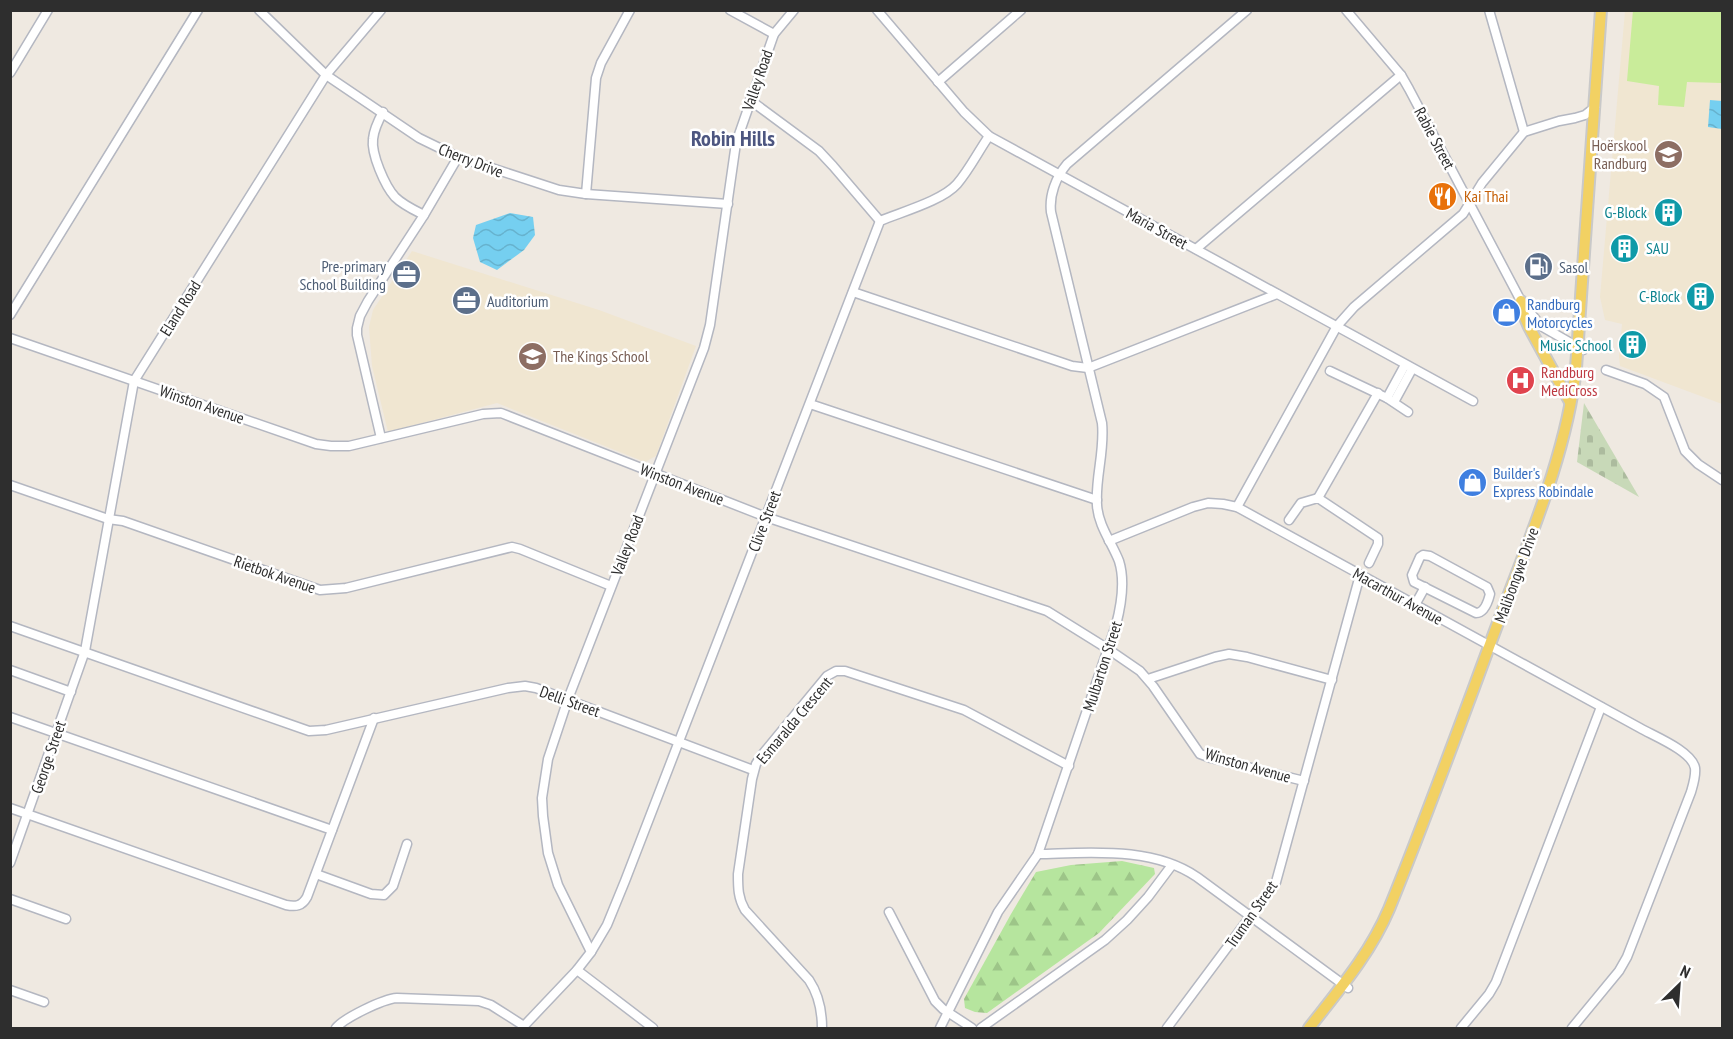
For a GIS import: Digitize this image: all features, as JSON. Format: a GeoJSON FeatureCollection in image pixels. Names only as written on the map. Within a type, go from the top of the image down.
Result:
{"type":"FeatureCollection","features":[{"type":"Feature","properties":{"kind":"main road","name":"Malibongwe Drive"},"geometry":{"type":"LineString","coordinates":[[1315,1029],[1374,941],[1389,909],[1543,518],[1564,456],[1580,387],[1580,348],[1593,128],[1603,10]]}},
{"type":"Feature","properties":{"kind":"main road","name":"Malibongwe Drive"},"geometry":{"type":"LineString","coordinates":[[1491,647],[1552,471],[1570,402],[1580,348],[1603,10]]}},
{"type":"Feature","properties":{"kind":"main road"},"geometry":{"type":"LineString","coordinates":[[1521,301],[1529,327],[1570,402]]}},
{"type":"Feature","properties":{"kind":"main road","name":"Malibongwe Drive"},"geometry":{"type":"LineString","coordinates":[[1309,1029],[1345,986]]}},
{"type":"Feature","properties":{"kind":"street"},"geometry":{"type":"LineString","coordinates":[[10,73],[48,10]]}},
{"type":"Feature","properties":{"kind":"street"},"geometry":{"type":"LineString","coordinates":[[10,315],[198,10]]}},
{"type":"Feature","properties":{"kind":"street","name":"Cherry Drive"},"geometry":{"type":"LineString","coordinates":[[259,10],[326,75],[425,141],[458,157],[550,188],[586,194],[728,204]]}},
{"type":"Feature","properties":{"kind":"street","name":"Eland Road"},"geometry":{"type":"LineString","coordinates":[[85,651],[134,381],[326,75],[381,10]]}},
{"type":"Feature","properties":{"kind":"street"},"geometry":{"type":"LineString","coordinates":[[586,194],[596,78],[601,63],[630,10]]}},
{"type":"Feature","properties":{"kind":"street"},"geometry":{"type":"LineString","coordinates":[[730,10],[774,34]]}},
{"type":"Feature","properties":{"kind":"street","name":"Valley Road"},"geometry":{"type":"LineString","coordinates":[[591,952],[553,873],[548,853],[542,798],[548,759],[568,699],[707,339],[736,143],[774,34],[794,10]]}},
{"type":"Feature","properties":{"kind":"street","name":"Maria Street"},"geometry":{"type":"LineString","coordinates":[[877,10],[938,82],[988,136],[1473,401]]}},
{"type":"Feature","properties":{"kind":"street"},"geometry":{"type":"LineString","coordinates":[[938,82],[1021,10]]}},
{"type":"Feature","properties":{"kind":"street"},"geometry":{"type":"LineString","coordinates":[[1059,174],[1074,158],[1246,10]]}},
{"type":"Feature","properties":{"kind":"street","name":"Rabie Street"},"geometry":{"type":"LineString","coordinates":[[1346,10],[1401,75],[1521,301],[1541,326],[1580,348]]}},
{"type":"Feature","properties":{"kind":"street"},"geometry":{"type":"LineString","coordinates":[[1489,10],[1524,132]]}},
{"type":"Feature","properties":{"kind":"street"},"geometry":{"type":"LineString","coordinates":[[1196,249],[1401,75]]}},
{"type":"Feature","properties":{"kind":"street"},"geometry":{"type":"LineString","coordinates":[[750,100],[819,151],[880,220],[950,190],[962,177],[988,136]]}},
{"type":"Feature","properties":{"kind":"street"},"geometry":{"type":"LineString","coordinates":[[1237,507],[1337,326],[1354,308],[1458,218],[1478,188],[1524,132],[1585,115],[1595,107]]}},
{"type":"Feature","properties":{"kind":"street"},"geometry":{"type":"LineString","coordinates":[[383,112],[373,138],[378,165],[394,196],[424,215]]}},
{"type":"Feature","properties":{"kind":"street"},"geometry":{"type":"LineString","coordinates":[[1575,118],[1593,128]]}},
{"type":"Feature","properties":{"kind":"street"},"geometry":{"type":"LineString","coordinates":[[381,438],[357,335],[358,323],[368,301],[424,215],[458,157]]}},
{"type":"Feature","properties":{"kind":"street","name":"Mulbarton Street"},"geometry":{"type":"LineString","coordinates":[[940,1029],[998,912],[1038,854],[1119,615],[1122,578],[1119,561],[1099,516],[1097,500],[1103,442],[1102,429],[1050,207],[1059,174]]}},
{"type":"Feature","properties":{"kind":"street","name":"Clive Street"},"geometry":{"type":"LineString","coordinates":[[591,952],[611,917],[880,220]]}},
{"type":"Feature","properties":{"kind":"street"},"geometry":{"type":"LineString","coordinates":[[853,292],[1072,366],[1088,368],[1277,294]]}},
{"type":"Feature","properties":{"kind":"street","name":"Winston Avenue"},"geometry":{"type":"LineString","coordinates":[[10,338],[316,444],[349,446],[483,414],[496,413],[766,517],[1035,607],[1055,616],[1108,649],[1148,679],[1200,754],[1304,781]]}},
{"type":"Feature","properties":{"kind":"street"},"geometry":{"type":"LineString","coordinates":[[1390,400],[1408,367]]}},
{"type":"Feature","properties":{"kind":"street"},"geometry":{"type":"LineString","coordinates":[[1606,370],[1645,384],[1664,397],[1685,451],[1698,464],[1722,480]]}},
{"type":"Feature","properties":{"kind":"street"},"geometry":{"type":"LineString","coordinates":[[1330,371],[1378,393],[1408,412]]}},
{"type":"Feature","properties":{"kind":"street"},"geometry":{"type":"LineString","coordinates":[[1289,520],[1300,503],[1318,498],[1378,393]]}},
{"type":"Feature","properties":{"kind":"street"},"geometry":{"type":"LineString","coordinates":[[810,404],[1097,500]]}},
{"type":"Feature","properties":{"kind":"street","name":"Rietbok Avenue"},"geometry":{"type":"LineString","coordinates":[[10,485],[108,519],[123,521],[320,590],[346,588],[512,547],[611,586]]}},
{"type":"Feature","properties":{"kind":"street"},"geometry":{"type":"LineString","coordinates":[[1318,498],[1378,538],[1378,544],[1369,563]]}},
{"type":"Feature","properties":{"kind":"street","name":"Macarthur Avenue"},"geometry":{"type":"LineString","coordinates":[[1109,541],[1208,503],[1237,507],[1678,749],[1690,758],[1695,768],[1691,792],[1622,967],[1572,1029]]}},
{"type":"Feature","properties":{"kind":"street"},"geometry":{"type":"LineString","coordinates":[[1423,555],[1436,559],[1487,587],[1490,594],[1483,611],[1478,613],[1425,587],[1414,582],[1412,577],[1423,555]]}},
{"type":"Feature","properties":{"kind":"street","name":"Truman Street"},"geometry":{"type":"LineString","coordinates":[[1167,1029],[1276,882],[1360,575]]}},
{"type":"Feature","properties":{"kind":"street"},"geometry":{"type":"LineString","coordinates":[[1415,605],[1425,587]]}},
{"type":"Feature","properties":{"kind":"street"},"geometry":{"type":"LineString","coordinates":[[10,626],[85,651]]}},
{"type":"Feature","properties":{"kind":"street","name":"Delli Street"},"geometry":{"type":"LineString","coordinates":[[85,651],[309,731],[326,730],[518,686],[536,688],[753,770]]}},
{"type":"Feature","properties":{"kind":"street","name":"George Street"},"geometry":{"type":"LineString","coordinates":[[10,863],[85,651]]}},
{"type":"Feature","properties":{"kind":"street"},"geometry":{"type":"LineString","coordinates":[[1148,679],[1229,654],[1332,680]]}},
{"type":"Feature","properties":{"kind":"street"},"geometry":{"type":"LineString","coordinates":[[10,670],[70,692]]}},
{"type":"Feature","properties":{"kind":"street","name":"Esmaralda Crescent"},"geometry":{"type":"LineString","coordinates":[[822,1029],[820,1004],[814,987],[745,910],[738,896],[738,874],[753,770],[770,744],[826,676],[840,670],[857,674],[964,710],[1069,766]]}},
{"type":"Feature","properties":{"kind":"street"},"geometry":{"type":"LineString","coordinates":[[1461,1029],[1489,994],[1499,974],[1601,707]]}},
{"type":"Feature","properties":{"kind":"street"},"geometry":{"type":"LineString","coordinates":[[10,717],[332,830]]}},
{"type":"Feature","properties":{"kind":"street"},"geometry":{"type":"LineString","coordinates":[[10,808],[294,906],[304,903],[374,718]]}},
{"type":"Feature","properties":{"kind":"street"},"geometry":{"type":"LineString","coordinates":[[316,874],[370,894],[384,895],[393,886],[407,844]]}},
{"type":"Feature","properties":{"kind":"street"},"geometry":{"type":"LineString","coordinates":[[1038,854],[1124,854],[1182,868],[1345,986]]}},
{"type":"Feature","properties":{"kind":"street"},"geometry":{"type":"LineString","coordinates":[[981,1029],[1106,940],[1148,897],[1172,865]]}},
{"type":"Feature","properties":{"kind":"street"},"geometry":{"type":"LineString","coordinates":[[10,899],[66,919]]}},
{"type":"Feature","properties":{"kind":"street"},"geometry":{"type":"LineString","coordinates":[[889,912],[935,1001],[972,1029]]}},
{"type":"Feature","properties":{"kind":"street"},"geometry":{"type":"LineString","coordinates":[[336,1029],[340,1023],[377,1003],[397,998],[479,1001],[491,1005],[523,1027],[591,952]]}},
{"type":"Feature","properties":{"kind":"street"},"geometry":{"type":"LineString","coordinates":[[577,970],[653,1029]]}},
{"type":"Feature","properties":{"kind":"street"},"geometry":{"type":"LineString","coordinates":[[10,990],[44,1002]]}},
{"type":"Feature","properties":{"kind":"shaded area","name":"Hoërskool Randburg"},"geometry":{"type":"Polygon","coordinates":[[[1625,11],[1722,11],[1722,404],[1620,366],[1622,324],[1605,320],[1600,297],[1625,11]]]}},
{"type":"Feature","properties":{"kind":"shaded area","name":"The Kings School"},"geometry":{"type":"Polygon","coordinates":[[[412,251],[599,310],[696,346],[656,456],[645,462],[497,403],[388,432],[372,366],[369,327],[373,310],[412,251]]]}},
{"type":"Feature","properties":{"kind":"green space"},"geometry":{"type":"Polygon","coordinates":[[[1633,10],[1722,11],[1722,83],[1687,82],[1684,107],[1658,105],[1659,86],[1627,81],[1633,10]]]}},
{"type":"Feature","properties":{"kind":"green space"},"geometry":{"type":"Polygon","coordinates":[[[1584,403],[1639,497],[1577,462],[1584,403]]]}},
{"type":"Feature","properties":{"kind":"green space"},"geometry":{"type":"Polygon","coordinates":[[[1122,861],[1154,868],[1155,874],[1099,933],[987,1013],[965,1008],[964,999],[1036,872],[1071,865],[1122,861]]]}},
{"type":"Feature","properties":{"kind":"water"},"geometry":{"type":"Polygon","coordinates":[[[1710,100],[1722,101],[1722,129],[1708,127],[1710,100]]]}},
{"type":"Feature","properties":{"kind":"water"},"geometry":{"type":"Polygon","coordinates":[[[510,213],[533,217],[535,235],[524,250],[497,270],[480,262],[473,238],[476,225],[510,213]]]}},
{"type":"Feature","properties":{"kind":"place","name":"Hoërskool Randburg"},"geometry":{"type":"Point","coordinates":[1668,154]}},
{"type":"Feature","properties":{"kind":"place","name":"Kai Thai"},"geometry":{"type":"Point","coordinates":[1443,196]}},
{"type":"Feature","properties":{"kind":"place","name":"G-Block"},"geometry":{"type":"Point","coordinates":[1668,212]}},
{"type":"Feature","properties":{"kind":"place","name":"SAU"},"geometry":{"type":"Point","coordinates":[1625,248]}},
{"type":"Feature","properties":{"kind":"place","name":"Sasol"},"geometry":{"type":"Point","coordinates":[1538,267]}},
{"type":"Feature","properties":{"kind":"place","name":"Pre-primary School Building"},"geometry":{"type":"Point","coordinates":[407,275]}},
{"type":"Feature","properties":{"kind":"place","name":"C-Block"},"geometry":{"type":"Point","coordinates":[1701,296]}},
{"type":"Feature","properties":{"kind":"place","name":"Auditorium"},"geometry":{"type":"Point","coordinates":[466,301]}},
{"type":"Feature","properties":{"kind":"place","name":"Randburg Motorcycles"},"geometry":{"type":"Point","coordinates":[1506,313]}},
{"type":"Feature","properties":{"kind":"place","name":"Music School"},"geometry":{"type":"Point","coordinates":[1633,345]}},
{"type":"Feature","properties":{"kind":"place","name":"The Kings School"},"geometry":{"type":"Point","coordinates":[532,356]}},
{"type":"Feature","properties":{"kind":"place","name":"Randburg MediCross"},"geometry":{"type":"Point","coordinates":[1520,381]}},
{"type":"Feature","properties":{"kind":"place","name":"Builder's Express Robindale"},"geometry":{"type":"Point","coordinates":[1472,482]}},
{"type":"Feature","properties":{"kind":"district","name":"Robin Hills"},"geometry":{"type":"Point","coordinates":[733,138]}}]}
